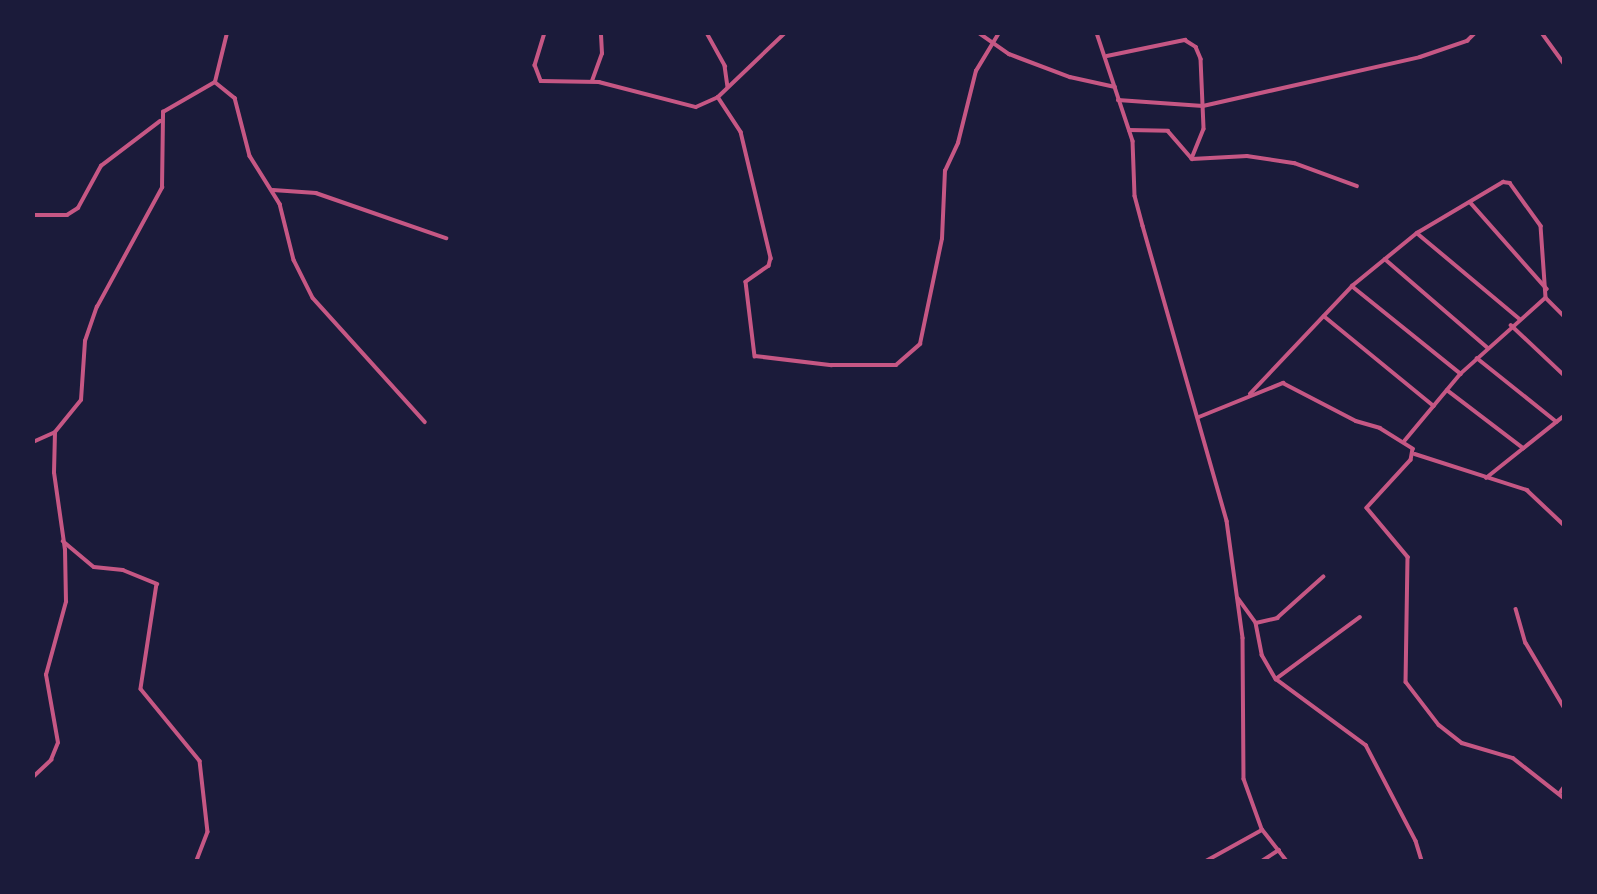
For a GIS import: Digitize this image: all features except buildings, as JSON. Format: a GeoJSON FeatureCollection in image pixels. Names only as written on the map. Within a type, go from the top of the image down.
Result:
{"type":"FeatureCollection","features":[{"type":"Feature","properties":{"kind":"street"},"geometry":{"type":"LineString","coordinates":[[33,215],[54,217],[78,208],[101,166],[160,121],[173,103],[215,82],[227,33]]}},
{"type":"Feature","properties":{"kind":"street"},"geometry":{"type":"LineString","coordinates":[[545,33],[535,65],[541,81],[591,82],[687,106],[718,97],[785,33]]}},
{"type":"Feature","properties":{"kind":"street"},"geometry":{"type":"LineString","coordinates":[[591,82],[602,54],[601,33]]}},
{"type":"Feature","properties":{"kind":"street"},"geometry":{"type":"LineString","coordinates":[[707,33],[725,66],[728,87]]}},
{"type":"Feature","properties":{"kind":"street"},"geometry":{"type":"LineString","coordinates":[[979,33],[1009,54],[1070,77],[1116,87]]}},
{"type":"Feature","properties":{"kind":"street"},"geometry":{"type":"LineString","coordinates":[[718,97],[741,132],[771,258],[769,265],[746,282],[755,356],[831,365],[896,365],[920,344],[942,239],[945,171],[958,143],[976,71],[999,33]]}},
{"type":"Feature","properties":{"kind":"street"},"geometry":{"type":"LineString","coordinates":[[1097,33],[1107,56],[1129,130],[1140,216],[1227,522],[1243,650],[1244,779],[1262,830],[1287,861]]}},
{"type":"Feature","properties":{"kind":"street"},"geometry":{"type":"LineString","coordinates":[[1118,100],[1203,106],[1420,57],[1467,41],[1475,33]]}},
{"type":"Feature","properties":{"kind":"street"},"geometry":{"type":"LineString","coordinates":[[1542,33],[1564,63]]}},
{"type":"Feature","properties":{"kind":"street"},"geometry":{"type":"LineString","coordinates":[[1107,56],[1191,41],[1201,59],[1204,129],[1192,159]]}},
{"type":"Feature","properties":{"kind":"street"},"geometry":{"type":"LineString","coordinates":[[215,82],[234,98],[250,156],[273,190],[294,260],[323,314],[425,422]]}},
{"type":"Feature","properties":{"kind":"street"},"geometry":{"type":"LineString","coordinates":[[33,442],[55,432],[80,400],[85,341],[97,307],[161,193],[164,173],[160,121]]}},
{"type":"Feature","properties":{"kind":"street"},"geometry":{"type":"LineString","coordinates":[[1129,130],[1168,131],[1192,159]]}},
{"type":"Feature","properties":{"kind":"street"},"geometry":{"type":"LineString","coordinates":[[1192,159],[1247,156],[1294,163],[1357,186]]}},
{"type":"Feature","properties":{"kind":"street"},"geometry":{"type":"LineString","coordinates":[[1249,395],[1352,286],[1417,233],[1470,202],[1510,183],[1538,220],[1548,290],[1546,298],[1487,347],[1405,441]]}},
{"type":"Feature","properties":{"kind":"street"},"geometry":{"type":"LineString","coordinates":[[273,190],[316,193],[446,239]]}},
{"type":"Feature","properties":{"kind":"street"},"geometry":{"type":"LineString","coordinates":[[1470,202],[1548,290]]}},
{"type":"Feature","properties":{"kind":"street"},"geometry":{"type":"LineString","coordinates":[[1417,233],[1520,319]]}},
{"type":"Feature","properties":{"kind":"street"},"geometry":{"type":"LineString","coordinates":[[1385,259],[1487,347]]}},
{"type":"Feature","properties":{"kind":"street"},"geometry":{"type":"LineString","coordinates":[[1352,286],[1461,374]]}},
{"type":"Feature","properties":{"kind":"street"},"geometry":{"type":"LineString","coordinates":[[1546,298],[1564,316]]}},
{"type":"Feature","properties":{"kind":"street"},"geometry":{"type":"LineString","coordinates":[[1324,316],[1434,406]]}},
{"type":"Feature","properties":{"kind":"street"},"geometry":{"type":"LineString","coordinates":[[1511,325],[1564,375]]}},
{"type":"Feature","properties":{"kind":"street"},"geometry":{"type":"LineString","coordinates":[[1477,358],[1557,422]]}},
{"type":"Feature","properties":{"kind":"street"},"geometry":{"type":"LineString","coordinates":[[1199,417],[1283,383],[1405,441],[1415,454],[1485,479],[1527,490],[1564,525]]}},
{"type":"Feature","properties":{"kind":"street"},"geometry":{"type":"LineString","coordinates":[[1447,390],[1524,448]]}},
{"type":"Feature","properties":{"kind":"street"},"geometry":{"type":"LineString","coordinates":[[1485,479],[1564,416]]}},
{"type":"Feature","properties":{"kind":"street"},"geometry":{"type":"LineString","coordinates":[[33,777],[51,760],[58,743],[46,674],[66,602],[54,473],[55,432]]}},
{"type":"Feature","properties":{"kind":"street"},"geometry":{"type":"LineString","coordinates":[[1415,454],[1367,509],[1408,557],[1406,682],[1439,725],[1462,743],[1513,758],[1564,798]]}},
{"type":"Feature","properties":{"kind":"street"},"geometry":{"type":"LineString","coordinates":[[62,541],[94,567],[122,570],[157,584],[141,689],[200,761],[208,832],[197,861]]}},
{"type":"Feature","properties":{"kind":"street"},"geometry":{"type":"LineString","coordinates":[[1256,623],[1277,618],[1323,577]]}},
{"type":"Feature","properties":{"kind":"street"},"geometry":{"type":"LineString","coordinates":[[1237,596],[1256,623],[1262,655],[1276,679],[1366,745],[1391,788],[1422,861]]}},
{"type":"Feature","properties":{"kind":"street"},"geometry":{"type":"LineString","coordinates":[[1516,609],[1526,643],[1564,707]]}},
{"type":"Feature","properties":{"kind":"street"},"geometry":{"type":"LineString","coordinates":[[1276,679],[1360,617]]}},
{"type":"Feature","properties":{"kind":"street"},"geometry":{"type":"LineString","coordinates":[[1559,794],[1564,787]]}},
{"type":"Feature","properties":{"kind":"street"},"geometry":{"type":"LineString","coordinates":[[1206,861],[1262,830]]}},
{"type":"Feature","properties":{"kind":"street"},"geometry":{"type":"LineString","coordinates":[[1262,861],[1279,850]]}}]}
